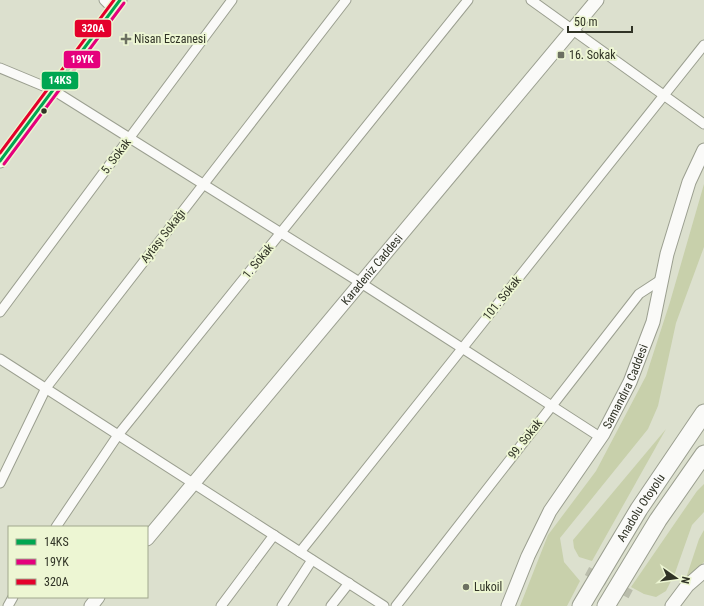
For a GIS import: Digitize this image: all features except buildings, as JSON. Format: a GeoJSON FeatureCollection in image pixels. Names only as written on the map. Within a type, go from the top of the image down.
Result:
{"type":"FeatureCollection","features":[{"type":"Feature","properties":{"kind":"highway","name":"Anadolu Otoyolu"},"geometry":{"type":"LineString","coordinates":[[581,606],[639,509],[704,413]]}},
{"type":"Feature","properties":{"kind":"highway","name":"Anadolu Otoyolu"},"geometry":{"type":"LineString","coordinates":[[606,606],[658,520],[704,454]]}},
{"type":"Feature","properties":{"kind":"street","name":"5. Sokak"},"geometry":{"type":"LineString","coordinates":[[0,312],[232,0]]}},
{"type":"Feature","properties":{"kind":"street","name":"Aytaşı Sokağı"},"geometry":{"type":"LineString","coordinates":[[0,484],[46,388],[346,0]]}},
{"type":"Feature","properties":{"kind":"street","name":"1. Sokak"},"geometry":{"type":"LineString","coordinates":[[57,526],[118,435],[468,0]]}},
{"type":"Feature","properties":{"kind":"street"},"geometry":{"type":"LineString","coordinates":[[531,0],[704,124]]}},
{"type":"Feature","properties":{"kind":"street","name":"Karadeniz Caddesi"},"geometry":{"type":"LineString","coordinates":[[148,538],[597,0]]}},
{"type":"Feature","properties":{"kind":"street"},"geometry":{"type":"LineString","coordinates":[[0,161],[53,90],[112,3]]}},
{"type":"Feature","properties":{"kind":"street","name":"101. Sokak"},"geometry":{"type":"LineString","coordinates":[[300,552],[704,45]]}},
{"type":"Feature","properties":{"kind":"street"},"geometry":{"type":"LineString","coordinates":[[0,68],[53,90],[361,283],[600,437]]}},
{"type":"Feature","properties":{"kind":"street","name":"Samandıra Caddesi"},"geometry":{"type":"LineString","coordinates":[[508,606],[528,556],[550,511],[600,437],[630,382],[653,322],[667,254],[689,182],[704,150]]}},
{"type":"Feature","properties":{"kind":"street","name":"99. Sokak"},"geometry":{"type":"LineString","coordinates":[[396,606],[639,294],[662,279]]}},
{"type":"Feature","properties":{"kind":"street"},"geometry":{"type":"LineString","coordinates":[[0,359],[384,606]]}},
{"type":"Feature","properties":{"kind":"street"},"geometry":{"type":"LineString","coordinates":[[221,606],[274,535]]}},
{"type":"Feature","properties":{"kind":"street"},"geometry":{"type":"LineString","coordinates":[[282,606],[312,560]]}},
{"type":"Feature","properties":{"kind":"street"},"geometry":{"type":"LineString","coordinates":[[672,606],[687,586],[704,570]]}},
{"type":"Feature","properties":{"kind":"street"},"geometry":{"type":"LineString","coordinates":[[331,606],[348,583]]}},
{"type":"Feature","properties":{"kind":"street"},"geometry":{"type":"LineString","coordinates":[[91,606],[97,598]]}},
{"type":"Feature","properties":{"kind":"green space"},"geometry":{"type":"Polygon","coordinates":[[[704,184],[704,247],[676,323],[658,406],[648,429],[560,538],[564,562],[580,581],[567,606],[520,606],[548,535],[596,471],[646,376],[670,302],[704,184]]]}},
{"type":"Feature","properties":{"kind":"green space"},"geometry":{"type":"Polygon","coordinates":[[[666,429],[592,561],[579,557],[574,548],[573,540],[666,429]]]}},
{"type":"Feature","properties":{"kind":"green space"},"geometry":{"type":"Polygon","coordinates":[[[704,484],[704,512],[692,525],[675,573],[666,591],[656,597],[644,594],[631,587],[697,491],[704,484]]]}},
{"type":"Feature","properties":{"kind":"green space"},"geometry":{"type":"Polygon","coordinates":[[[704,530],[704,562],[685,581],[699,539],[704,530]]]}},
{"type":"Feature","properties":{"kind":"tunnel"},"geometry":{"type":"LineString","coordinates":[[587,571],[632,595]]}},
{"type":"Feature","properties":{"kind":"transit line","name":"320A"},"geometry":{"type":"LineString","coordinates":[[0,153],[114,0]]}},
{"type":"Feature","properties":{"kind":"transit line","name":"14KS"},"geometry":{"type":"LineString","coordinates":[[0,161],[120,0]]}},
{"type":"Feature","properties":{"kind":"transit line","name":"19YK"},"geometry":{"type":"LineString","coordinates":[[4,164],[124,3]]}},
{"type":"Feature","properties":{"kind":"place","name":"Nisan Eczanesi"},"geometry":{"type":"Point","coordinates":[126,39]}},
{"type":"Feature","properties":{"kind":"place","name":"16. Sokak"},"geometry":{"type":"Point","coordinates":[561,55]}},
{"type":"Feature","properties":{"kind":"place","name":"Lukoil"},"geometry":{"type":"Point","coordinates":[466,587]}}]}
